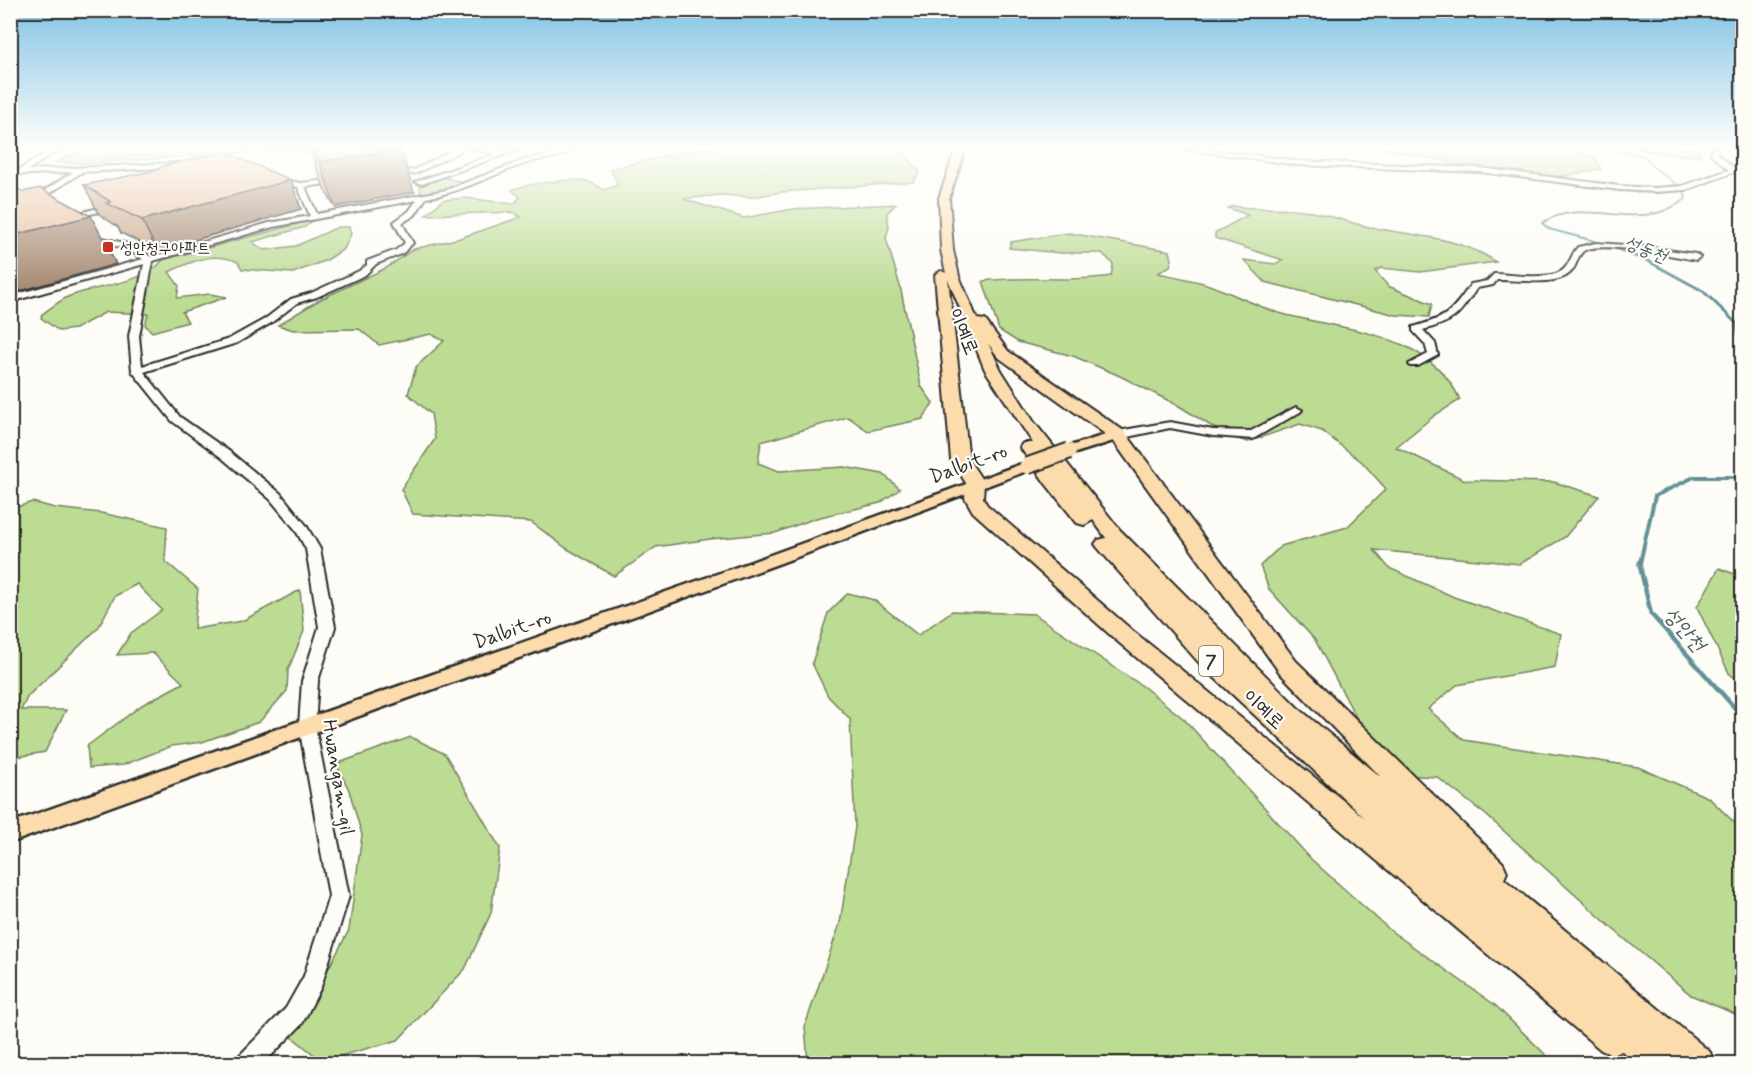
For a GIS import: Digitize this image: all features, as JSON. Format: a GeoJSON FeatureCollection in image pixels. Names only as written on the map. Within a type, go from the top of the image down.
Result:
{"type":"FeatureCollection","features":[{"type":"Feature","properties":{"kind":"highway","name":"이예로"},"geometry":{"type":"LineString","coordinates":[[936,198],[936,249],[976,361],[1021,435],[1052,480],[1146,591],[1209,659],[1504,929],[1661,1064]]}},
{"type":"Feature","properties":{"kind":"highway","name":"이예로"},"geometry":{"type":"LineString","coordinates":[[944,198],[947,276],[993,370],[1027,424],[1113,534],[1289,713],[1640,1013]]}},
{"type":"Feature","properties":{"kind":"highway"},"geometry":{"type":"LineString","coordinates":[[947,276],[981,326],[1004,354],[1118,435],[1288,667],[1462,842],[1640,1013]]}},
{"type":"Feature","properties":{"kind":"highway"},"geometry":{"type":"LineString","coordinates":[[947,276],[960,460],[975,483],[974,498],[980,508],[1125,636],[1642,1064]]}},
{"type":"Feature","properties":{"kind":"highway","name":"7"},"geometry":{"type":"LineString","coordinates":[[1640,1013],[1698,1064]]}},
{"type":"Feature","properties":{"kind":"main road","name":"Dalbit-ro"},"geometry":{"type":"LineString","coordinates":[[10,834],[811,547],[975,483],[1118,435]]}},
{"type":"Feature","properties":{"kind":"street"},"geometry":{"type":"LineString","coordinates":[[10,219],[40,198]]}},
{"type":"Feature","properties":{"kind":"street"},"geometry":{"type":"LineString","coordinates":[[307,198],[314,216]]}},
{"type":"Feature","properties":{"kind":"street"},"geometry":{"type":"LineString","coordinates":[[10,299],[272,225],[411,198]]}},
{"type":"Feature","properties":{"kind":"street"},"geometry":{"type":"LineString","coordinates":[[149,261],[134,336],[137,371],[233,341],[268,321],[294,301],[314,295],[362,273],[372,265],[370,263],[399,252],[409,243],[398,222],[412,213],[421,198]]}},
{"type":"Feature","properties":{"kind":"street"},"geometry":{"type":"LineString","coordinates":[[76,214],[98,199]]}},
{"type":"Feature","properties":{"kind":"street"},"geometry":{"type":"LineString","coordinates":[[54,220],[122,204]]}},
{"type":"Feature","properties":{"kind":"street"},"geometry":{"type":"LineString","coordinates":[[10,219],[21,221]]}},
{"type":"Feature","properties":{"kind":"street"},"geometry":{"type":"LineString","coordinates":[[81,234],[127,247],[147,257],[149,261]]}},
{"type":"Feature","properties":{"kind":"street"},"geometry":{"type":"LineString","coordinates":[[1414,364],[1432,355],[1430,343],[1416,329],[1444,321],[1456,312],[1474,286],[1490,283],[1494,277],[1530,279],[1564,274],[1571,267],[1578,250],[1584,247],[1610,247],[1696,257]]}},
{"type":"Feature","properties":{"kind":"street","name":"Hwangam-gil"},"geometry":{"type":"LineString","coordinates":[[137,371],[176,419],[226,455],[275,496],[301,528],[313,549],[327,627],[310,681],[307,726],[339,896],[313,981],[294,1016],[247,1064]]}},
{"type":"Feature","properties":{"kind":"street"},"geometry":{"type":"LineString","coordinates":[[1118,435],[1170,425],[1213,434],[1253,435],[1296,410]]}},
{"type":"Feature","properties":{"kind":"green space"},"geometry":{"type":"Polygon","coordinates":[[[467,198],[514,204],[519,198],[691,198],[683,199],[744,218],[793,209],[896,204],[887,213],[889,227],[886,238],[900,286],[921,386],[933,403],[923,419],[868,431],[848,417],[761,442],[758,463],[779,471],[844,467],[883,474],[900,489],[880,503],[816,518],[775,533],[656,547],[614,576],[566,548],[531,522],[413,514],[401,489],[435,439],[431,414],[408,394],[416,367],[444,341],[431,334],[379,345],[359,329],[293,330],[278,325],[319,300],[386,268],[414,249],[460,238],[521,217],[513,212],[426,215],[443,200],[467,198]]]}},
{"type":"Feature","properties":{"kind":"green space"},"geometry":{"type":"Polygon","coordinates":[[[1234,206],[1314,212],[1364,226],[1452,242],[1468,247],[1496,262],[1420,272],[1381,268],[1375,271],[1388,286],[1432,304],[1429,317],[1396,315],[1265,282],[1244,260],[1275,264],[1283,260],[1215,238],[1215,233],[1248,215],[1228,208],[1234,206]]]}},
{"type":"Feature","properties":{"kind":"green space"},"geometry":{"type":"Polygon","coordinates":[[[313,220],[305,227],[252,242],[264,250],[296,246],[338,227],[349,227],[351,234],[344,249],[327,260],[293,273],[242,269],[238,262],[220,257],[195,261],[169,272],[179,286],[177,298],[210,294],[227,297],[182,312],[188,322],[152,332],[145,325],[148,314],[106,312],[75,329],[59,331],[41,318],[42,314],[66,298],[132,279],[155,268],[163,260],[313,220]]]}},
{"type":"Feature","properties":{"kind":"green space"},"geometry":{"type":"Polygon","coordinates":[[[1069,233],[1170,251],[1172,260],[1170,266],[1158,273],[1203,283],[1279,313],[1356,330],[1406,346],[1428,359],[1446,377],[1460,400],[1435,415],[1396,447],[1465,480],[1554,482],[1599,496],[1565,537],[1520,564],[1374,550],[1389,568],[1454,597],[1561,634],[1555,667],[1457,685],[1428,709],[1464,740],[1638,767],[1709,798],[1742,830],[1742,1017],[1691,995],[1613,929],[1486,815],[1437,777],[1386,774],[1315,640],[1269,589],[1260,566],[1281,546],[1347,527],[1386,489],[1362,462],[1322,431],[1300,424],[1248,442],[1227,436],[1179,406],[1120,376],[1073,356],[1018,342],[999,330],[983,281],[1111,276],[1113,264],[1102,253],[1061,253],[1009,248],[1011,242],[1069,233]]]}},
{"type":"Feature","properties":{"kind":"green space"},"geometry":{"type":"Polygon","coordinates":[[[32,502],[167,527],[165,561],[198,589],[194,629],[242,621],[300,590],[304,631],[288,670],[287,691],[259,722],[202,742],[172,746],[123,765],[89,768],[87,746],[142,705],[183,683],[153,653],[117,655],[131,633],[162,610],[137,584],[115,596],[98,628],[28,696],[21,710],[66,710],[45,752],[11,758],[11,509],[32,502]]]}},
{"type":"Feature","properties":{"kind":"green space"},"geometry":{"type":"Polygon","coordinates":[[[1719,568],[1742,577],[1742,685],[1729,673],[1697,607],[1719,568]]]}},
{"type":"Feature","properties":{"kind":"green space"},"geometry":{"type":"Polygon","coordinates":[[[848,593],[874,600],[918,635],[952,611],[1034,614],[1144,687],[1184,719],[1312,860],[1391,931],[1495,1005],[1554,1063],[808,1063],[805,1026],[840,923],[855,827],[850,719],[828,696],[812,663],[828,613],[848,593]]]}},
{"type":"Feature","properties":{"kind":"green space"},"geometry":{"type":"Polygon","coordinates":[[[411,737],[445,754],[500,848],[491,913],[465,969],[398,1040],[322,1061],[292,1037],[349,930],[362,835],[349,790],[336,764],[411,737]]]}},
{"type":"Feature","properties":{"kind":"building"},"geometry":{"type":"Polygon","coordinates":[[[10,198],[58,198],[91,216],[10,236],[10,198]]]}},
{"type":"Feature","properties":{"kind":"building"},"geometry":{"type":"Polygon","coordinates":[[[105,198],[224,198],[142,220],[106,203],[111,202],[105,198]]]}},
{"type":"Feature","properties":{"kind":"waterway","name":"성동천"},"geometry":{"type":"LineString","coordinates":[[1630,254],[1594,241],[1549,229],[1542,223],[1556,216],[1570,213],[1642,215],[1657,213],[1686,198]]}},
{"type":"Feature","properties":{"kind":"waterway","name":"성동천"},"geometry":{"type":"LineString","coordinates":[[1626,253],[1646,260],[1703,291],[1737,324],[1742,361]]}},
{"type":"Feature","properties":{"kind":"waterway","name":"성안천"},"geometry":{"type":"LineString","coordinates":[[1640,563],[1655,496],[1694,477],[1742,477]]}},
{"type":"Feature","properties":{"kind":"waterway","name":"성안천"},"geometry":{"type":"LineString","coordinates":[[1639,562],[1651,614],[1742,716]]}},
{"type":"Feature","properties":{"kind":"place","name":"성안청구아파트"},"geometry":{"type":"Point","coordinates":[108,247]}}]}
